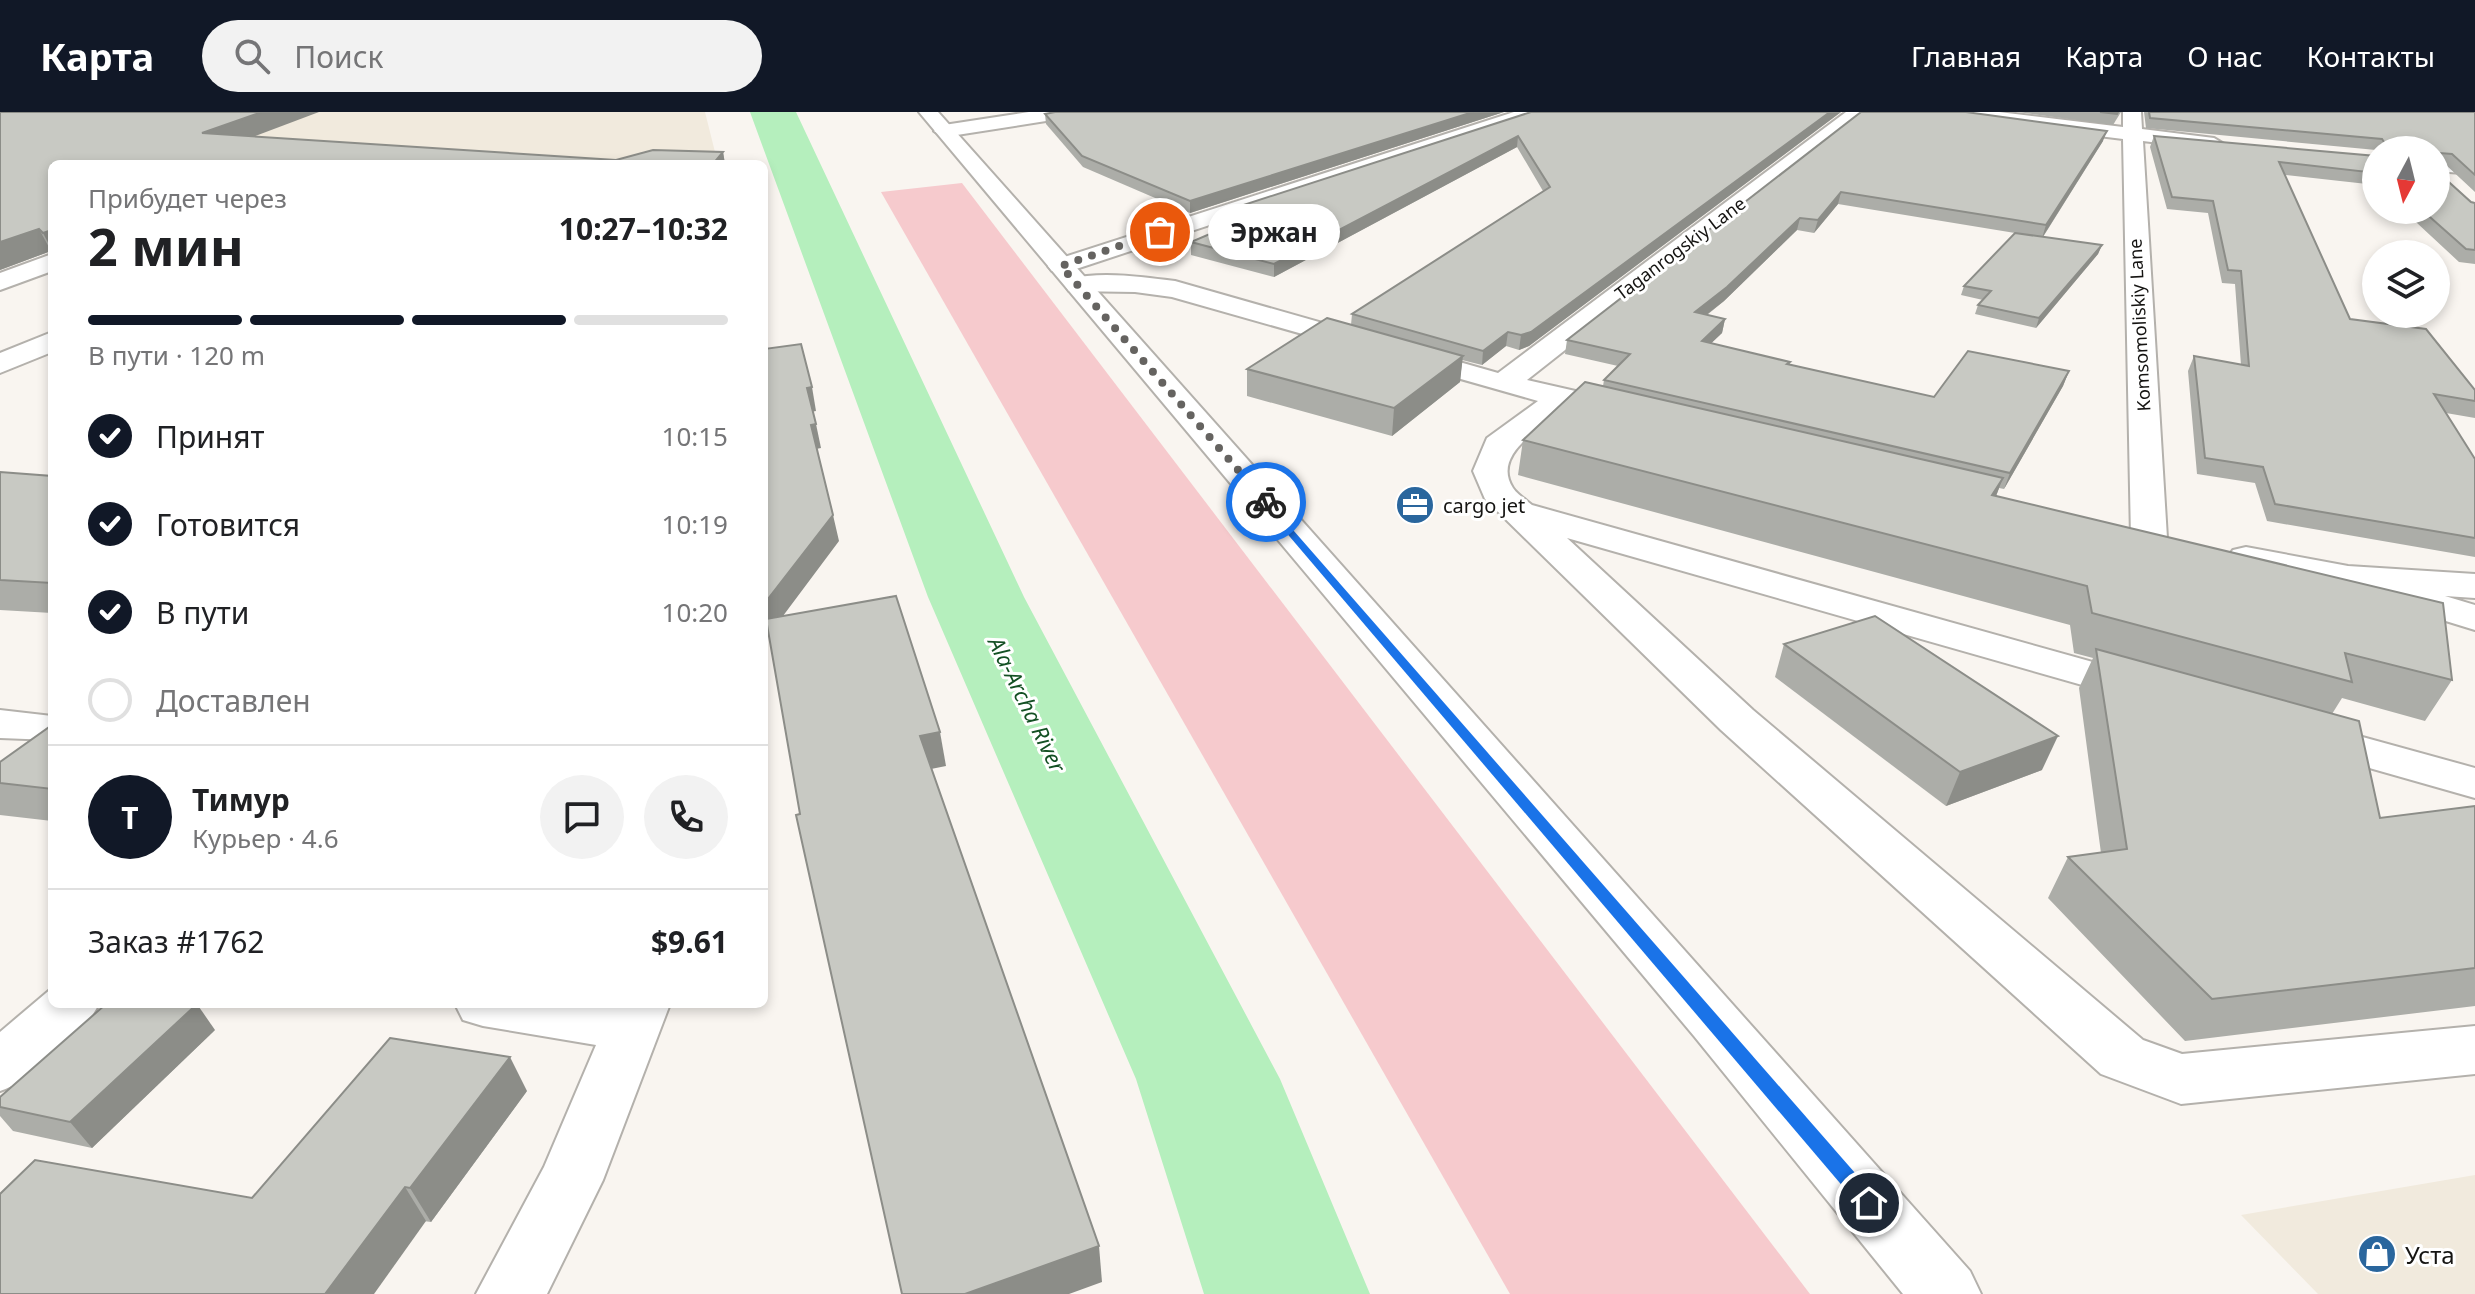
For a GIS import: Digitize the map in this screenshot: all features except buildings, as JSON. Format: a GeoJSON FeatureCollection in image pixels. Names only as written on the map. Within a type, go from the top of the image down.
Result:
{"type":"FeatureCollection","features":[{"type":"Feature","properties":{"kind":"street"},"geometry":{"type":"LineString","coordinates":[[928,112],[1714,1020],[1946,1294]]}},
{"type":"Feature","properties":{"kind":"street"},"geometry":{"type":"LineString","coordinates":[[944,131],[1065,112]]}},
{"type":"Feature","properties":{"kind":"street"},"geometry":{"type":"LineString","coordinates":[[1069,276],[1533,112]]}},
{"type":"Feature","properties":{"kind":"street","name":"Taganrogskiy Lane"},"geometry":{"type":"LineString","coordinates":[[1503,384],[1858,112]]}},
{"type":"Feature","properties":{"kind":"street"},"geometry":{"type":"LineString","coordinates":[[1952,112],[2131,124],[2238,146]]}},
{"type":"Feature","properties":{"kind":"street","name":"Komsomoliskiy Lane"},"geometry":{"type":"LineString","coordinates":[[2131,124],[2164,541],[2348,578]]}},
{"type":"Feature","properties":{"kind":"street"},"geometry":{"type":"LineString","coordinates":[[2450,166],[2475,168]]}},
{"type":"Feature","properties":{"kind":"street"},"geometry":{"type":"LineString","coordinates":[[2450,185],[2456,190]]}},
{"type":"Feature","properties":{"kind":"street"},"geometry":{"type":"LineString","coordinates":[[0,282],[48,264]]}},
{"type":"Feature","properties":{"kind":"street"},"geometry":{"type":"LineString","coordinates":[[1069,276],[1175,289],[1503,384],[1655,419]]}},
{"type":"Feature","properties":{"kind":"street"},"geometry":{"type":"LineString","coordinates":[[0,364],[48,343]]}},
{"type":"Feature","properties":{"kind":"street"},"geometry":{"type":"LineString","coordinates":[[1563,397],[1499,445],[1490,471],[1497,492],[1737,720],[2122,1057],[2181,1079],[2475,1050]]}},
{"type":"Feature","properties":{"kind":"street"},"geometry":{"type":"LineString","coordinates":[[1519,512],[2171,697]]}},
{"type":"Feature","properties":{"kind":"street"},"geometry":{"type":"LineString","coordinates":[[2348,578],[2475,586]]}},
{"type":"Feature","properties":{"kind":"street"},"geometry":{"type":"LineString","coordinates":[[2348,578],[2475,618]]}},
{"type":"Feature","properties":{"kind":"street"},"geometry":{"type":"LineString","coordinates":[[0,724],[44,728]]}},
{"type":"Feature","properties":{"kind":"street"},"geometry":{"type":"LineString","coordinates":[[2278,727],[2475,783]]}},
{"type":"Feature","properties":{"kind":"street"},"geometry":{"type":"LineString","coordinates":[[0,1067],[66,1008]]}},
{"type":"Feature","properties":{"kind":"street"},"geometry":{"type":"LineString","coordinates":[[511,1294],[571,1180],[638,1017],[531,1008]]}},
{"type":"Feature","properties":{"kind":"shaded area"},"geometry":{"type":"Polygon","coordinates":[[[0,112],[705,112],[717,160],[48,160],[0,112]]]}},
{"type":"Feature","properties":{"kind":"shaded area"},"geometry":{"type":"Polygon","coordinates":[[[962,183],[1810,1294],[1510,1294],[881,192],[962,183]]]}},
{"type":"Feature","properties":{"kind":"shaded area","name":"Уста"},"geometry":{"type":"Polygon","coordinates":[[[2475,1175],[2475,1294],[2318,1294],[2241,1215],[2475,1175]]]}},
{"type":"Feature","properties":{"kind":"waterway","name":"Ala-Archa River"},"geometry":{"type":"LineString","coordinates":[[773,112],[976,597],[1208,1079],[1287,1294]]}},
{"type":"Feature","properties":{"kind":"way so far"},"geometry":{"type":"LineString","coordinates":[[1160,232],[1061,266],[1266,502]]}},
{"type":"Feature","properties":{"kind":"place","name":"Эржан"},"geometry":{"type":"Point","coordinates":[1160,232]}},
{"type":"Feature","properties":{"kind":"place","name":"cargo jet"},"geometry":{"type":"Point","coordinates":[1415,505]}},
{"type":"Feature","properties":{"kind":"place","name":"Уста"},"geometry":{"type":"Point","coordinates":[2377,1254]}},
{"type":"Feature","properties":{"kind":"route"},"geometry":{"type":"LineString","coordinates":[[1266,502],[1869,1203]]}}]}
